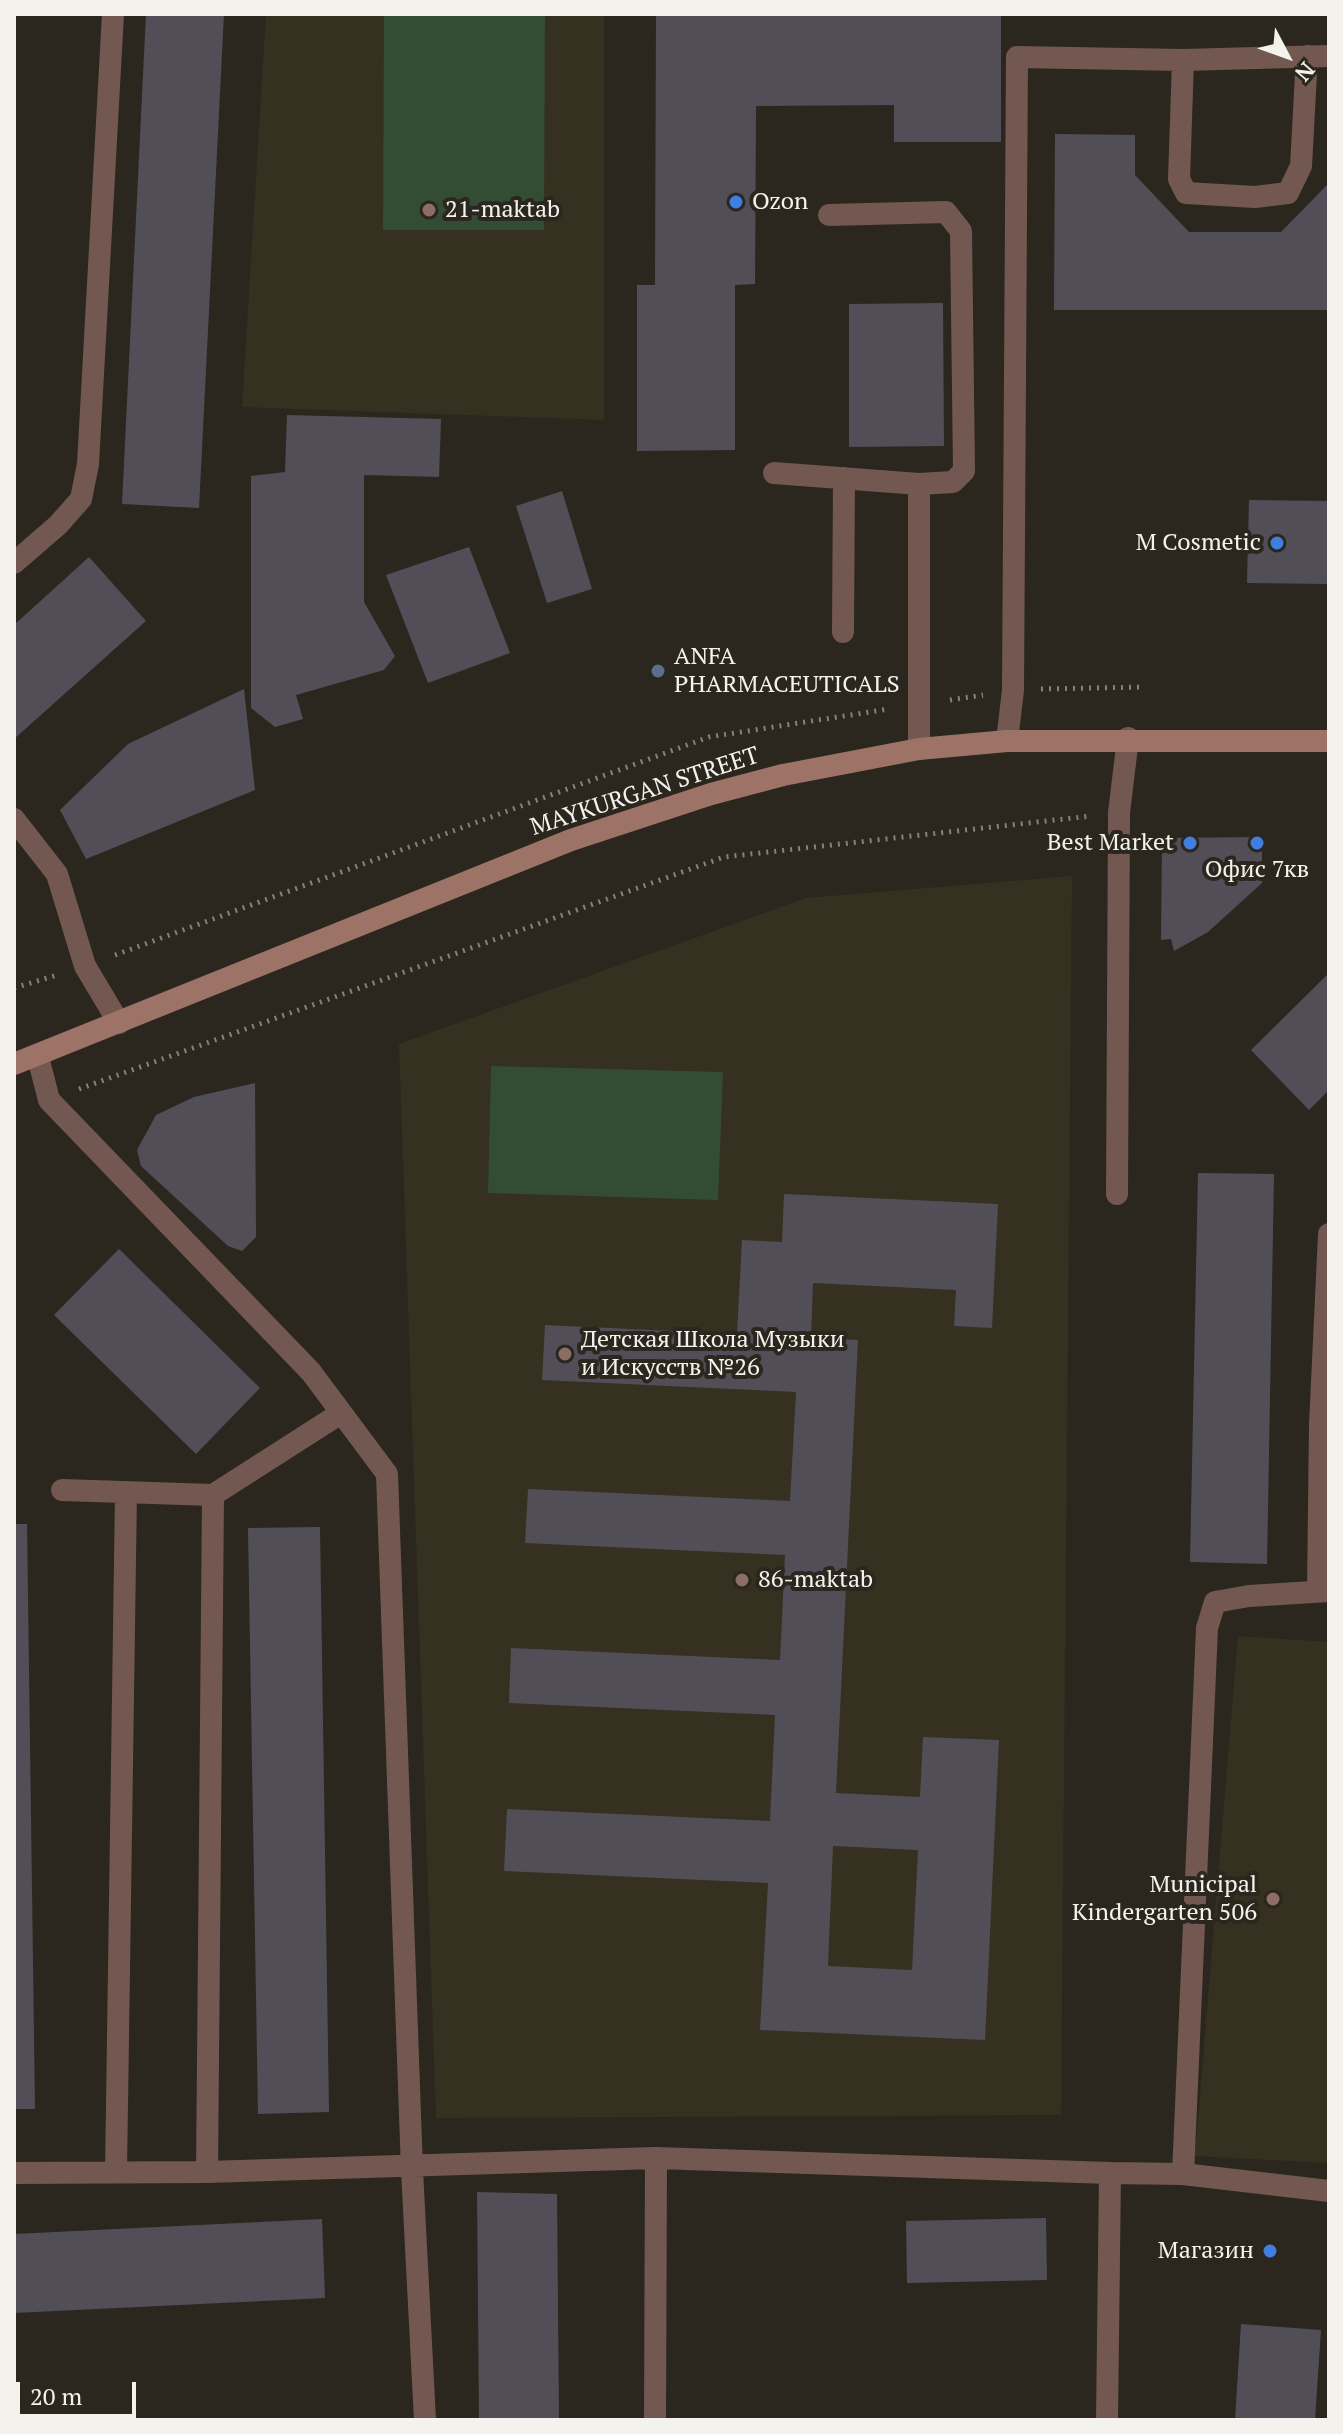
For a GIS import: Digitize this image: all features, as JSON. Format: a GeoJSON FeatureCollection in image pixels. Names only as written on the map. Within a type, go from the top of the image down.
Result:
{"type":"FeatureCollection","features":[{"type":"Feature","properties":{"kind":"main road","name":"MAYKURGAN STREET"},"geometry":{"type":"LineString","coordinates":[[14,1064],[38,1057],[571,840],[726,790],[856,759],[919,749],[1007,741],[1128,738],[1329,741]]}},
{"type":"Feature","properties":{"kind":"lane"},"geometry":{"type":"LineString","coordinates":[[14,563],[58,525],[81,499],[88,464],[113,14]]}},
{"type":"Feature","properties":{"kind":"lane"},"geometry":{"type":"LineString","coordinates":[[1007,741],[1013,690],[1017,57],[1183,60],[1318,56],[1301,166],[1288,193],[1255,197],[1186,193],[1179,179],[1183,60]]}},
{"type":"Feature","properties":{"kind":"lane"},"geometry":{"type":"LineString","coordinates":[[774,473],[919,484],[953,482],[964,471],[961,231],[946,212],[829,215]]}},
{"type":"Feature","properties":{"kind":"lane"},"geometry":{"type":"LineString","coordinates":[[843,632],[844,478]]}},
{"type":"Feature","properties":{"kind":"lane"},"geometry":{"type":"LineString","coordinates":[[919,484],[919,749]]}},
{"type":"Feature","properties":{"kind":"lane"},"geometry":{"type":"LineString","coordinates":[[1117,1194],[1119,813],[1128,738]]}},
{"type":"Feature","properties":{"kind":"lane"},"geometry":{"type":"LineString","coordinates":[[14,819],[57,874],[85,966],[119,1023]]}},
{"type":"Feature","properties":{"kind":"lane"},"geometry":{"type":"LineString","coordinates":[[38,1057],[49,1100],[311,1372],[387,1474],[412,2164],[425,2420]]}},
{"type":"Feature","properties":{"kind":"lane"},"geometry":{"type":"LineString","coordinates":[[1183,2174],[1207,1628],[1215,1602],[1323,1591],[1320,1425],[1329,1234]]}},
{"type":"Feature","properties":{"kind":"lane"},"geometry":{"type":"LineString","coordinates":[[62,1490],[213,1495],[341,1413]]}},
{"type":"Feature","properties":{"kind":"lane"},"geometry":{"type":"LineString","coordinates":[[116,2172],[126,1492]]}},
{"type":"Feature","properties":{"kind":"lane"},"geometry":{"type":"LineString","coordinates":[[207,2172],[213,1495]]}},
{"type":"Feature","properties":{"kind":"lane"},"geometry":{"type":"LineString","coordinates":[[655,2420],[656,2158]]}},
{"type":"Feature","properties":{"kind":"lane"},"geometry":{"type":"LineString","coordinates":[[14,2173],[207,2172],[656,2158],[1183,2174],[1329,2191]]}},
{"type":"Feature","properties":{"kind":"lane"},"geometry":{"type":"LineString","coordinates":[[1107,2420],[1110,2173]]}},
{"type":"Feature","properties":{"kind":"path"},"geometry":{"type":"LineString","coordinates":[[49,1100],[724,857],[1119,813]]}},
{"type":"Feature","properties":{"kind":"shaded area","name":"21-maktab"},"geometry":{"type":"Polygon","coordinates":[[[266,14],[604,14],[604,420],[242,407],[266,14]]]}},
{"type":"Feature","properties":{"kind":"shaded area","name":"86-maktab"},"geometry":{"type":"Polygon","coordinates":[[[1072,876],[1061,2115],[436,2118],[399,1044],[806,898],[1072,876]]]}},
{"type":"Feature","properties":{"kind":"shaded area","name":"Municipal Kindergarten 506"},"geometry":{"type":"Polygon","coordinates":[[[1238,1636],[1329,1642],[1329,2163],[1195,2156],[1238,1636]]]}},
{"type":"Feature","properties":{"kind":"green space"},"geometry":{"type":"Polygon","coordinates":[[[384,14],[545,14],[544,230],[383,230],[384,14]]]}},
{"type":"Feature","properties":{"kind":"green space"},"geometry":{"type":"Polygon","coordinates":[[[491,1066],[723,1072],[718,1200],[488,1193],[491,1066]]]}},
{"type":"Feature","properties":{"kind":"building"},"geometry":{"type":"Polygon","coordinates":[[[146,14],[224,14],[199,508],[122,504],[146,14]]]}},
{"type":"Feature","properties":{"kind":"building"},"geometry":{"type":"Polygon","coordinates":[[[656,14],[1001,14],[1001,142],[894,142],[894,105],[756,106],[755,284],[735,285],[735,450],[637,451],[637,285],[655,285],[656,14]]]}},
{"type":"Feature","properties":{"kind":"building"},"geometry":{"type":"Polygon","coordinates":[[[1055,134],[1135,135],[1135,175],[1189,232],[1281,232],[1329,183],[1329,310],[1054,310],[1055,134]]]}},
{"type":"Feature","properties":{"kind":"building"},"geometry":{"type":"Polygon","coordinates":[[[943,303],[944,446],[849,447],[849,304],[943,303]]]}},
{"type":"Feature","properties":{"kind":"building"},"geometry":{"type":"Polygon","coordinates":[[[287,415],[441,419],[439,477],[364,475],[364,602],[395,656],[384,670],[296,695],[303,719],[275,727],[251,708],[251,476],[285,472],[287,415]]]}},
{"type":"Feature","properties":{"kind":"building"},"geometry":{"type":"Polygon","coordinates":[[[562,491],[592,589],[547,603],[516,506],[562,491]]]}},
{"type":"Feature","properties":{"kind":"building"},"geometry":{"type":"Polygon","coordinates":[[[1249,500],[1329,501],[1329,584],[1247,583],[1249,500]]]}},
{"type":"Feature","properties":{"kind":"building"},"geometry":{"type":"Polygon","coordinates":[[[469,547],[510,653],[428,683],[386,575],[469,547]]]}},
{"type":"Feature","properties":{"kind":"building"},"geometry":{"type":"Polygon","coordinates":[[[89,557],[146,621],[14,739],[14,625],[89,557]]]}},
{"type":"Feature","properties":{"kind":"building"},"geometry":{"type":"Polygon","coordinates":[[[244,689],[255,790],[86,859],[60,810],[128,744],[244,689]]]}},
{"type":"Feature","properties":{"kind":"building"},"geometry":{"type":"Polygon","coordinates":[[[1262,837],[1262,883],[1208,932],[1174,951],[1171,939],[1161,940],[1162,838],[1262,837]]]}},
{"type":"Feature","properties":{"kind":"building"},"geometry":{"type":"Polygon","coordinates":[[[1329,973],[1329,1090],[1309,1110],[1251,1050],[1329,973]]]}},
{"type":"Feature","properties":{"kind":"building"},"geometry":{"type":"Polygon","coordinates":[[[255,1083],[256,1237],[242,1251],[228,1246],[141,1166],[137,1150],[156,1115],[194,1097],[255,1083]]]}},
{"type":"Feature","properties":{"kind":"building"},"geometry":{"type":"Polygon","coordinates":[[[1198,1173],[1274,1174],[1267,1564],[1190,1562],[1198,1173]]]}},
{"type":"Feature","properties":{"kind":"building"},"geometry":{"type":"Polygon","coordinates":[[[784,1194],[998,1204],[992,1328],[954,1326],[956,1290],[813,1283],[811,1338],[858,1340],[836,1793],[920,1797],[923,1737],[999,1740],[985,2040],[760,2030],[768,1883],[504,1871],[507,1809],[770,1821],[775,1715],[509,1703],[511,1648],[780,1660],[785,1555],[525,1543],[528,1489],[790,1501],[796,1392],[542,1380],[545,1325],[737,1334],[742,1240],[782,1242],[784,1194]],[[833,1846],[828,1966],[912,1970],[918,1850],[833,1846]]]}},
{"type":"Feature","properties":{"kind":"building"},"geometry":{"type":"Polygon","coordinates":[[[119,1249],[260,1388],[196,1454],[54,1315],[119,1249]]]}},
{"type":"Feature","properties":{"kind":"building"},"geometry":{"type":"Polygon","coordinates":[[[14,1524],[27,1524],[35,2109],[14,2109],[14,1524]]]}},
{"type":"Feature","properties":{"kind":"building"},"geometry":{"type":"Polygon","coordinates":[[[320,1527],[329,2112],[258,2114],[248,1528],[320,1527]]]}},
{"type":"Feature","properties":{"kind":"building"},"geometry":{"type":"Polygon","coordinates":[[[477,2192],[557,2194],[559,2420],[479,2420],[477,2192]]]}},
{"type":"Feature","properties":{"kind":"building"},"geometry":{"type":"Polygon","coordinates":[[[1046,2218],[1047,2280],[907,2283],[906,2221],[1046,2218]]]}},
{"type":"Feature","properties":{"kind":"building"},"geometry":{"type":"Polygon","coordinates":[[[322,2219],[325,2298],[14,2313],[14,2234],[322,2219]]]}},
{"type":"Feature","properties":{"kind":"building"},"geometry":{"type":"Polygon","coordinates":[[[1241,2324],[1321,2330],[1315,2420],[1235,2420],[1241,2324]]]}},
{"type":"Feature","properties":{"kind":"place","name":"Ozon"},"geometry":{"type":"Point","coordinates":[736,202]}},
{"type":"Feature","properties":{"kind":"place","name":"21-maktab"},"geometry":{"type":"Point","coordinates":[429,210]}},
{"type":"Feature","properties":{"kind":"place","name":"M Cosmetic"},"geometry":{"type":"Point","coordinates":[1277,543]}},
{"type":"Feature","properties":{"kind":"place","name":"ANFA PHARMACEUTICALS"},"geometry":{"type":"Point","coordinates":[658,671]}},
{"type":"Feature","properties":{"kind":"place","name":"Best Market"},"geometry":{"type":"Point","coordinates":[1190,843]}},
{"type":"Feature","properties":{"kind":"place","name":"Офис 7кв"},"geometry":{"type":"Point","coordinates":[1257,843]}},
{"type":"Feature","properties":{"kind":"place","name":"Детская Школа Музыки и Искусств №26"},"geometry":{"type":"Point","coordinates":[565,1354]}},
{"type":"Feature","properties":{"kind":"place","name":"86-maktab"},"geometry":{"type":"Point","coordinates":[742,1580]}},
{"type":"Feature","properties":{"kind":"place","name":"Municipal Kindergarten 506"},"geometry":{"type":"Point","coordinates":[1273,1899]}},
{"type":"Feature","properties":{"kind":"place","name":"Магазин"},"geometry":{"type":"Point","coordinates":[1270,2251]}}]}
